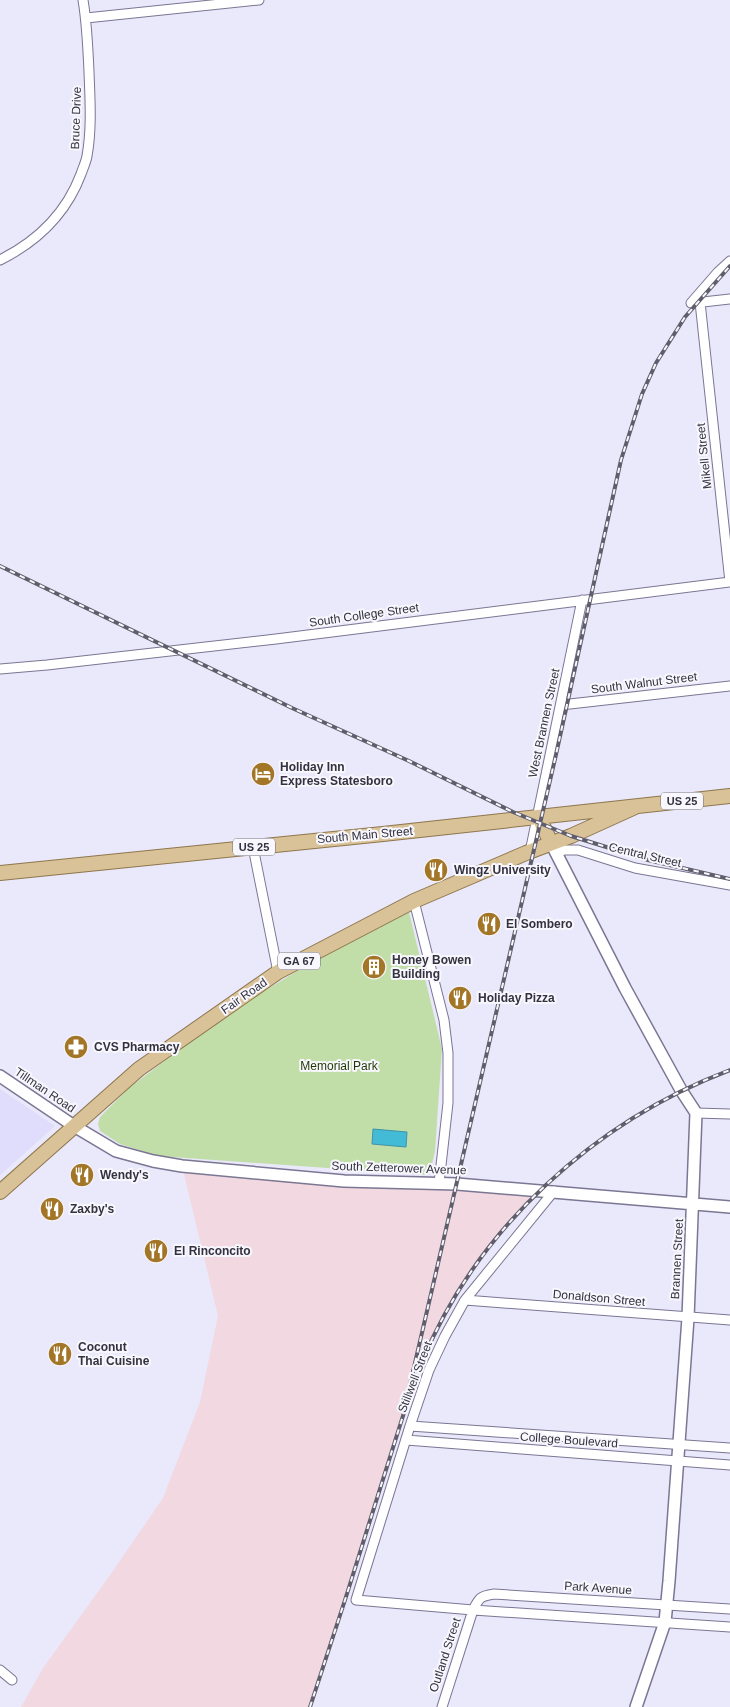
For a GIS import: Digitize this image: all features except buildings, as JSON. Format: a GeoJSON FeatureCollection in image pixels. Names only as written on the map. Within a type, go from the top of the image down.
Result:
{"type":"FeatureCollection","features":[{"type":"Feature","properties":{"kind":"main road","name":"South Main Street"},"geometry":{"type":"LineString","coordinates":[[0,873],[730,796]]}},
{"type":"Feature","properties":{"kind":"main road","name":"GA 67"},"geometry":{"type":"LineString","coordinates":[[554,848],[571,836],[635,807]]}},
{"type":"Feature","properties":{"kind":"main road"},"geometry":{"type":"LineString","coordinates":[[539,817],[554,848]]}},
{"type":"Feature","properties":{"kind":"main road","name":"Fair Road"},"geometry":{"type":"LineString","coordinates":[[0,1192],[138,1069],[278,972],[414,901],[530,852],[554,848]]}},
{"type":"Feature","properties":{"kind":"street","name":"Bruce Drive"},"geometry":{"type":"LineString","coordinates":[[0,260],[31,242],[59,214],[72,196],[87,157],[90,112],[86,18],[83,0]]}},
{"type":"Feature","properties":{"kind":"street"},"geometry":{"type":"LineString","coordinates":[[86,18],[203,3],[259,0]]}},
{"type":"Feature","properties":{"kind":"street"},"geometry":{"type":"LineString","coordinates":[[696,303],[718,272],[730,261]]}},
{"type":"Feature","properties":{"kind":"street"},"geometry":{"type":"LineString","coordinates":[[696,303],[730,299]]}},
{"type":"Feature","properties":{"kind":"street","name":"Mikell Street"},"geometry":{"type":"LineString","coordinates":[[696,303],[702,326],[730,582]]}},
{"type":"Feature","properties":{"kind":"street","name":"South College Street"},"geometry":{"type":"LineString","coordinates":[[0,669],[276,639],[730,582]]}},
{"type":"Feature","properties":{"kind":"street","name":"West Brannen Street"},"geometry":{"type":"LineString","coordinates":[[530,852],[539,817],[582,600]]}},
{"type":"Feature","properties":{"kind":"street","name":"South Walnut Street"},"geometry":{"type":"LineString","coordinates":[[561,705],[730,686]]}},
{"type":"Feature","properties":{"kind":"street"},"geometry":{"type":"LineString","coordinates":[[252,847],[278,972]]}},
{"type":"Feature","properties":{"kind":"street"},"geometry":{"type":"LineString","coordinates":[[554,848],[667,1064],[696,1113],[730,1114]]}},
{"type":"Feature","properties":{"kind":"street","name":"Central Street"},"geometry":{"type":"LineString","coordinates":[[554,848],[578,850],[635,868],[730,885]]}},
{"type":"Feature","properties":{"kind":"street"},"geometry":{"type":"LineString","coordinates":[[414,901],[444,1020],[448,1053],[448,1103],[439,1183]]}},
{"type":"Feature","properties":{"kind":"street","name":"Tillman Road"},"geometry":{"type":"LineString","coordinates":[[0,1076],[74,1126]]}},
{"type":"Feature","properties":{"kind":"street","name":"Brannen Street"},"geometry":{"type":"LineString","coordinates":[[636,1707],[665,1622],[667,1606],[688,1318],[696,1113]]}},
{"type":"Feature","properties":{"kind":"street","name":"South Zetterower Avenue"},"geometry":{"type":"LineString","coordinates":[[74,1126],[116,1151],[168,1164],[344,1181],[439,1183],[730,1207]]}},
{"type":"Feature","properties":{"kind":"street","name":"Stillwell Street"},"geometry":{"type":"LineString","coordinates":[[473,1610],[356,1600],[410,1426],[429,1370],[445,1336],[465,1300],[554,1191]]}},
{"type":"Feature","properties":{"kind":"street","name":"Donaldson Street"},"geometry":{"type":"LineString","coordinates":[[465,1300],[730,1320]]}},
{"type":"Feature","properties":{"kind":"street","name":"College Boulevard"},"geometry":{"type":"LineString","coordinates":[[410,1426],[730,1448]]}},
{"type":"Feature","properties":{"kind":"street","name":"College Boulevard"},"geometry":{"type":"LineString","coordinates":[[406,1440],[730,1464]]}},
{"type":"Feature","properties":{"kind":"street","name":"Park Avenue"},"geometry":{"type":"LineString","coordinates":[[473,1610],[479,1599],[494,1594],[730,1609]]}},
{"type":"Feature","properties":{"kind":"street"},"geometry":{"type":"LineString","coordinates":[[473,1610],[730,1627]]}},
{"type":"Feature","properties":{"kind":"street","name":"Outland Street"},"geometry":{"type":"LineString","coordinates":[[442,1707],[473,1610]]}},
{"type":"Feature","properties":{"kind":"street"},"geometry":{"type":"LineString","coordinates":[[0,1670],[12,1680]]}},
{"type":"Feature","properties":{"kind":"shaded area"},"geometry":{"type":"Polygon","coordinates":[[[0,1089],[55,1126],[0,1175],[0,1089]]]}},
{"type":"Feature","properties":{"kind":"shaded area"},"geometry":{"type":"Polygon","coordinates":[[[182,1166],[542,1190],[507,1225],[486,1250],[466,1279],[430,1342],[405,1406],[310,1707],[21,1707],[43,1668],[163,1498],[200,1402],[218,1316],[182,1166]]]}},
{"type":"Feature","properties":{"kind":"green space","name":"Memorial Park"},"geometry":{"type":"Polygon","coordinates":[[[409,912],[442,1049],[435,1151],[430,1173],[425,1175],[158,1156],[120,1144],[100,1131],[98,1124],[100,1117],[129,1088],[228,1013],[307,965],[409,912]]]}},
{"type":"Feature","properties":{"kind":"water"},"geometry":{"type":"Polygon","coordinates":[[[373,1129],[407,1132],[406,1147],[372,1144],[373,1129]]]}},
{"type":"Feature","properties":{"kind":"railway"},"geometry":{"type":"LineString","coordinates":[[405,1406],[555,759],[621,460],[642,394],[656,363],[685,317],[730,266]]}},
{"type":"Feature","properties":{"kind":"railway"},"geometry":{"type":"LineString","coordinates":[[0,566],[292,708],[409,761],[513,812],[571,836],[648,860],[730,879]]}},
{"type":"Feature","properties":{"kind":"railway"},"geometry":{"type":"LineString","coordinates":[[422,1362],[445,1313],[474,1267],[508,1224],[546,1185],[588,1149],[633,1118],[680,1092],[730,1070]]}},
{"type":"Feature","properties":{"kind":"railway"},"geometry":{"type":"LineString","coordinates":[[310,1707],[408,1400]]}},
{"type":"Feature","properties":{"kind":"place","name":"Holiday Inn Express Statesboro"},"geometry":{"type":"Point","coordinates":[263,774]}},
{"type":"Feature","properties":{"kind":"place","name":"Wingz University"},"geometry":{"type":"Point","coordinates":[436,870]}},
{"type":"Feature","properties":{"kind":"place","name":"El Sombero"},"geometry":{"type":"Point","coordinates":[489,924]}},
{"type":"Feature","properties":{"kind":"place","name":"Honey Bowen Building"},"geometry":{"type":"Point","coordinates":[374,967]}},
{"type":"Feature","properties":{"kind":"place","name":"Holiday Pizza"},"geometry":{"type":"Point","coordinates":[460,998]}},
{"type":"Feature","properties":{"kind":"place","name":"CVS Pharmacy"},"geometry":{"type":"Point","coordinates":[76,1047]}},
{"type":"Feature","properties":{"kind":"place","name":"Wendy's"},"geometry":{"type":"Point","coordinates":[82,1175]}},
{"type":"Feature","properties":{"kind":"place","name":"Zaxby's"},"geometry":{"type":"Point","coordinates":[52,1209]}},
{"type":"Feature","properties":{"kind":"place","name":"El Rinconcito"},"geometry":{"type":"Point","coordinates":[156,1251]}},
{"type":"Feature","properties":{"kind":"place","name":"Coconut Thai Cuisine"},"geometry":{"type":"Point","coordinates":[60,1354]}}]}
